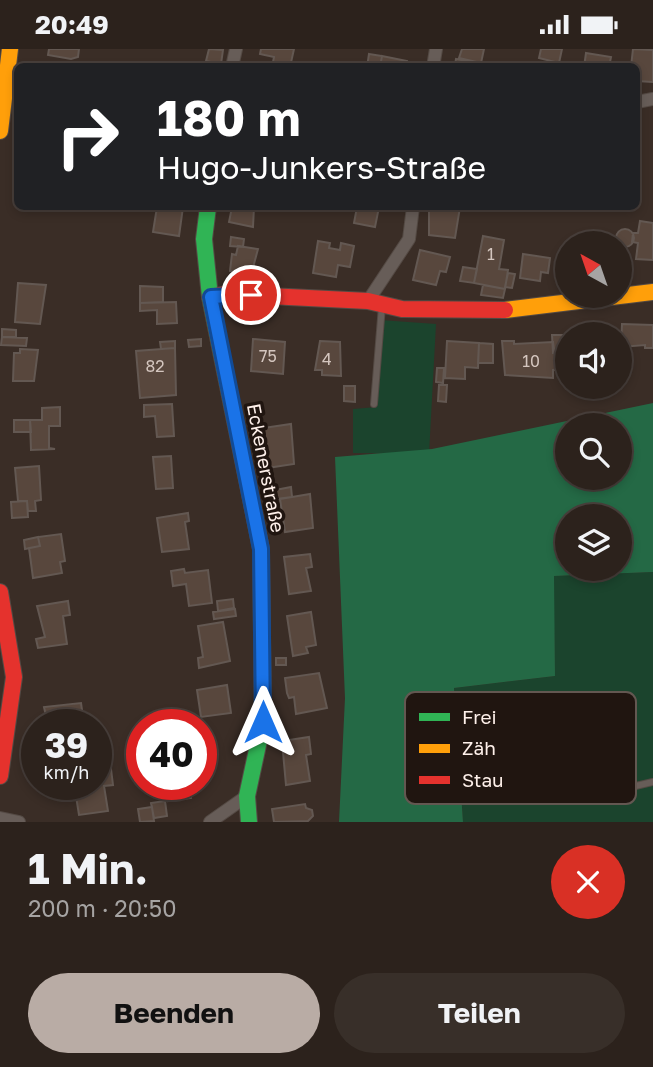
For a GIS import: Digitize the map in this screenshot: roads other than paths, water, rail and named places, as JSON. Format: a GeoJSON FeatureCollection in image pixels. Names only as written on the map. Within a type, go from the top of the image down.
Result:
{"type":"FeatureCollection","features":[{"type":"Feature","properties":{"kind":"street"},"geometry":{"type":"LineString","coordinates":[[0,131],[10,49]]}},
{"type":"Feature","properties":{"kind":"street","name":"Eckenerstraße"},"geometry":{"type":"LineString","coordinates":[[208,210],[204,239],[211,297],[261,549],[263,722],[247,796],[249,822]]}},
{"type":"Feature","properties":{"kind":"street"},"geometry":{"type":"LineString","coordinates":[[375,303],[409,239],[413,210]]}},
{"type":"Feature","properties":{"kind":"street"},"geometry":{"type":"LineString","coordinates":[[211,297],[228,294],[375,303],[401,309],[508,310],[653,292]]}},
{"type":"Feature","properties":{"kind":"street"},"geometry":{"type":"LineString","coordinates":[[0,592],[14,677],[0,776]]}},
{"type":"Feature","properties":{"kind":"street"},"geometry":{"type":"LineString","coordinates":[[211,822],[247,796]]}},
{"type":"Feature","properties":{"kind":"street"},"geometry":{"type":"LineString","coordinates":[[0,818],[19,822]]}},
{"type":"Feature","properties":{"kind":"lane"},"geometry":{"type":"LineString","coordinates":[[374,404],[375,303]]}}]}
